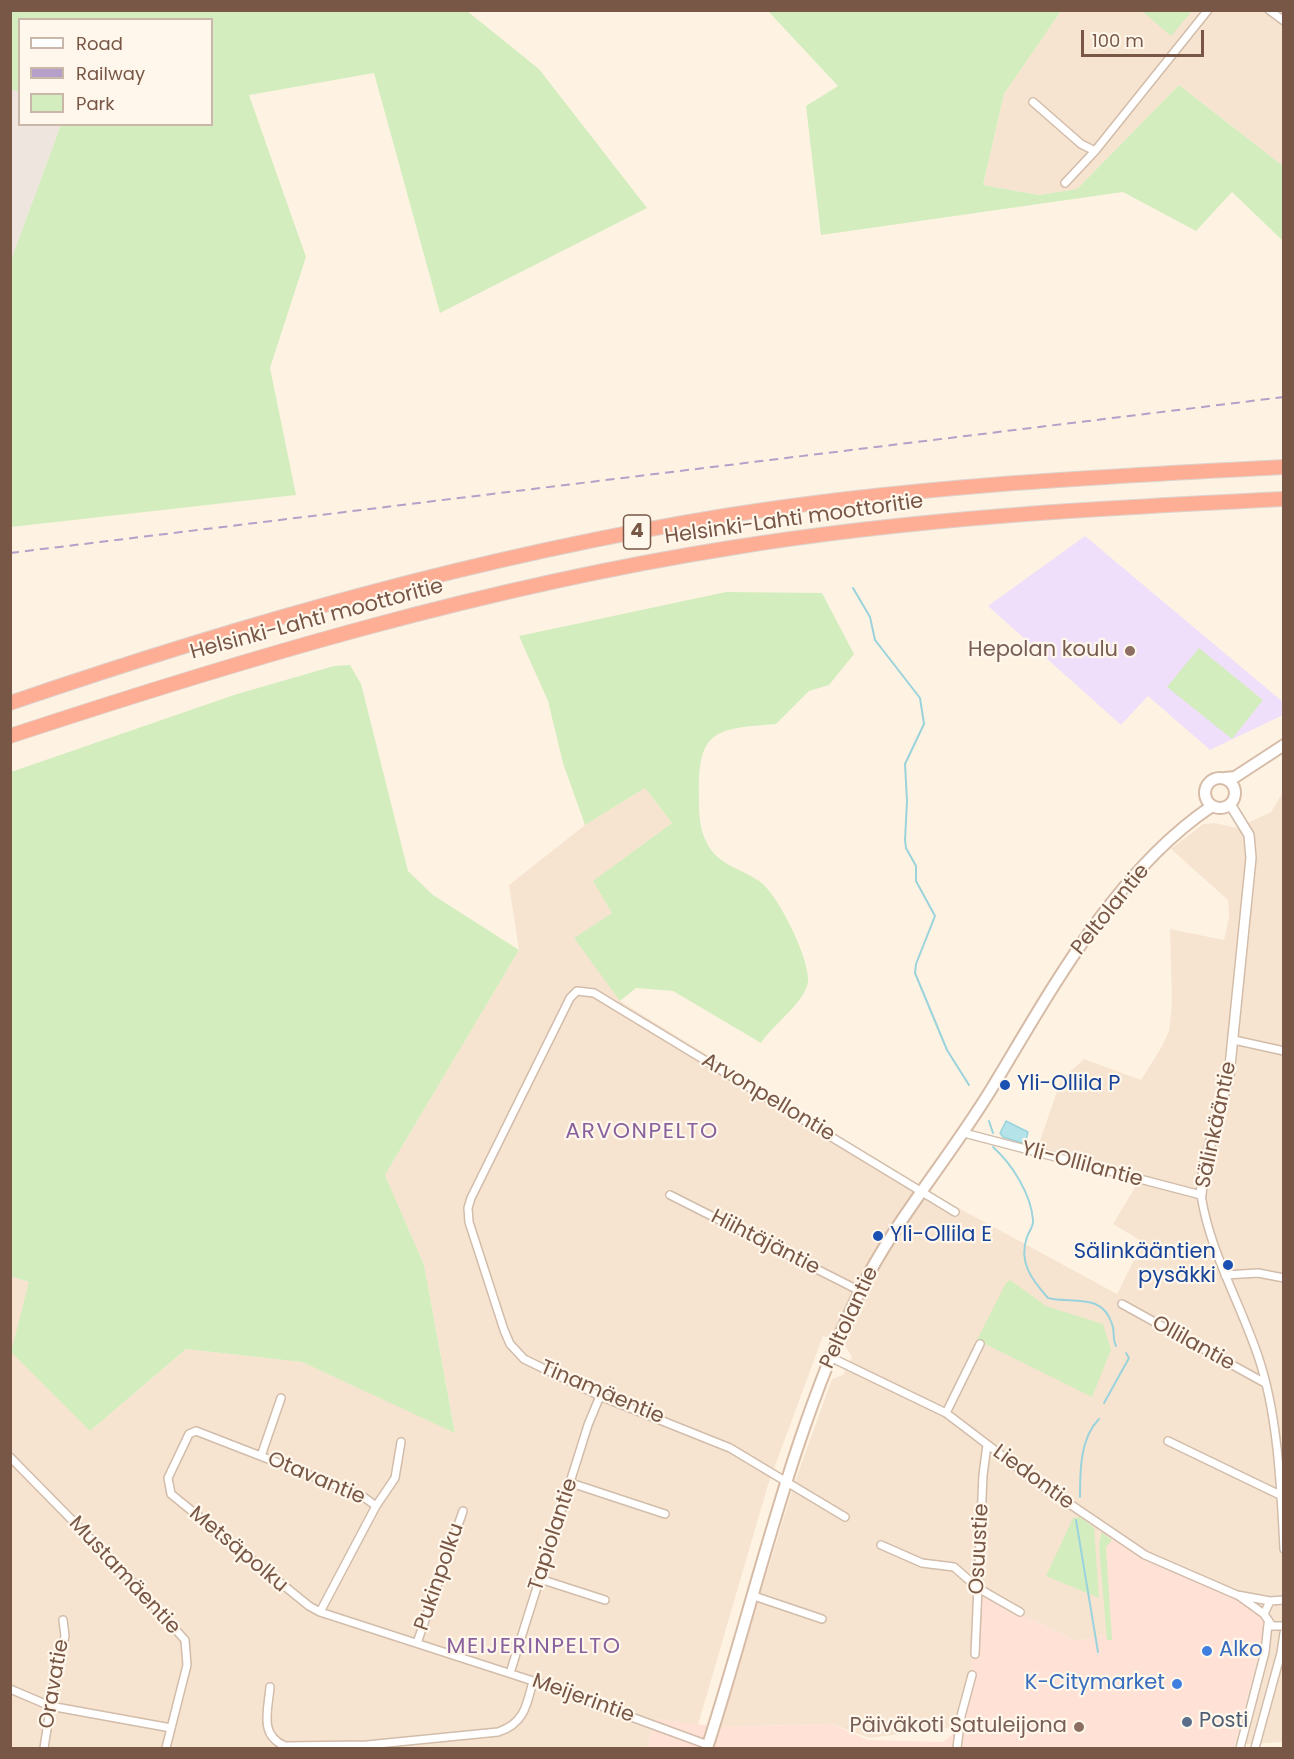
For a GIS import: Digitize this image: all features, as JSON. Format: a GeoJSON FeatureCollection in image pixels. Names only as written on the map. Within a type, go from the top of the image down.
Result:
{"type":"FeatureCollection","features":[{"type":"Feature","properties":{"kind":"highway","name":"Helsinki-Lahti moottoritie"},"geometry":{"type":"LineString","coordinates":[[10,703],[231,630],[349,597],[468,567],[724,516],[978,485],[1284,467]]}},
{"type":"Feature","properties":{"kind":"highway","name":"Helsinki-Lahti moottoritie"},"geometry":{"type":"LineString","coordinates":[[10,736],[167,684],[322,638],[486,596],[622,567],[868,528],[1106,508],[1284,499]]}},
{"type":"Feature","properties":{"kind":"main road"},"geometry":{"type":"LineString","coordinates":[[1259,762],[1235,792],[1230,804],[1222,808],[1209,802],[1208,784],[1216,778],[1234,777],[1284,745]]}},
{"type":"Feature","properties":{"kind":"main road"},"geometry":{"type":"LineString","coordinates":[[1224,778],[1232,783],[1235,792]]}},
{"type":"Feature","properties":{"kind":"main road","name":"Peltolantie"},"geometry":{"type":"LineString","coordinates":[[707,1747],[754,1596],[786,1482],[830,1357],[860,1291],[893,1234],[964,1133],[1056,982],[1090,933],[1122,892],[1209,802]]}},
{"type":"Feature","properties":{"kind":"street"},"geometry":{"type":"LineString","coordinates":[[1065,183],[1095,151],[1208,10]]}},
{"type":"Feature","properties":{"kind":"street"},"geometry":{"type":"LineString","coordinates":[[1269,10],[1284,21]]}},
{"type":"Feature","properties":{"kind":"street"},"geometry":{"type":"LineString","coordinates":[[1033,102],[1081,144],[1095,151]]}},
{"type":"Feature","properties":{"kind":"street","name":"Sälinkääntie"},"geometry":{"type":"LineString","coordinates":[[1230,804],[1244,822],[1251,845],[1229,1076],[1204,1166],[1201,1195],[1209,1233],[1259,1359],[1265,1383],[1280,1495],[1284,1549]]}},
{"type":"Feature","properties":{"kind":"street","name":"Arvonpellontie"},"geometry":{"type":"LineString","coordinates":[[578,991],[594,993],[955,1212]]}},
{"type":"Feature","properties":{"kind":"street","name":"Tinamäentie"},"geometry":{"type":"LineString","coordinates":[[578,991],[570,998],[468,1208],[469,1222],[510,1344],[524,1359],[600,1396],[730,1448],[845,1517]]}},
{"type":"Feature","properties":{"kind":"street"},"geometry":{"type":"LineString","coordinates":[[1234,1040],[1284,1051]]}},
{"type":"Feature","properties":{"kind":"street","name":"Yli-Ollilantie"},"geometry":{"type":"LineString","coordinates":[[964,1133],[1201,1195]]}},
{"type":"Feature","properties":{"kind":"street","name":"Hiihtäjäntie"},"geometry":{"type":"LineString","coordinates":[[670,1195],[860,1291]]}},
{"type":"Feature","properties":{"kind":"street"},"geometry":{"type":"LineString","coordinates":[[1225,1275],[1258,1273],[1284,1278]]}},
{"type":"Feature","properties":{"kind":"street","name":"Ollilantie"},"geometry":{"type":"LineString","coordinates":[[1122,1304],[1265,1383]]}},
{"type":"Feature","properties":{"kind":"street"},"geometry":{"type":"LineString","coordinates":[[946,1413],[980,1344]]}},
{"type":"Feature","properties":{"kind":"street","name":"Liedontie"},"geometry":{"type":"LineString","coordinates":[[830,1357],[946,1413],[987,1445],[1145,1555],[1237,1595],[1264,1614]]}},
{"type":"Feature","properties":{"kind":"street","name":"Tapiolantie"},"geometry":{"type":"LineString","coordinates":[[510,1673],[588,1425],[600,1396]]}},
{"type":"Feature","properties":{"kind":"street"},"geometry":{"type":"LineString","coordinates":[[261,1456],[281,1398]]}},
{"type":"Feature","properties":{"kind":"street","name":"Otavantie"},"geometry":{"type":"LineString","coordinates":[[168,1478],[186,1438],[192,1432],[361,1495],[376,1506],[320,1612]]}},
{"type":"Feature","properties":{"kind":"street"},"geometry":{"type":"LineString","coordinates":[[1168,1441],[1280,1495]]}},
{"type":"Feature","properties":{"kind":"street"},"geometry":{"type":"LineString","coordinates":[[376,1506],[395,1478],[401,1442]]}},
{"type":"Feature","properties":{"kind":"street","name":"Osuustie"},"geometry":{"type":"LineString","coordinates":[[975,1654],[983,1475],[987,1445]]}},
{"type":"Feature","properties":{"kind":"street","name":"Mustamäentie"},"geometry":{"type":"LineString","coordinates":[[10,1457],[127,1576],[184,1640],[187,1665],[166,1749]]}},
{"type":"Feature","properties":{"kind":"street","name":"Metsäpolku"},"geometry":{"type":"LineString","coordinates":[[168,1478],[171,1494],[296,1598],[320,1612]]}},
{"type":"Feature","properties":{"kind":"street"},"geometry":{"type":"LineString","coordinates":[[571,1483],[665,1514]]}},
{"type":"Feature","properties":{"kind":"street","name":"Pukinpolku"},"geometry":{"type":"LineString","coordinates":[[417,1643],[463,1511]]}},
{"type":"Feature","properties":{"kind":"street"},"geometry":{"type":"LineString","coordinates":[[881,1545],[922,1563],[954,1567],[978,1587],[1020,1612]]}},
{"type":"Feature","properties":{"kind":"street"},"geometry":{"type":"LineString","coordinates":[[540,1579],[605,1600]]}},
{"type":"Feature","properties":{"kind":"street","name":"Liedontie"},"geometry":{"type":"LineString","coordinates":[[1237,1595],[1270,1601],[1284,1600]]}},
{"type":"Feature","properties":{"kind":"street"},"geometry":{"type":"LineString","coordinates":[[754,1596],[822,1619]]}},
{"type":"Feature","properties":{"kind":"street"},"geometry":{"type":"LineString","coordinates":[[1240,1749],[1265,1652],[1268,1624],[1264,1614],[1270,1601]]}},
{"type":"Feature","properties":{"kind":"street","name":"Meijerintie"},"geometry":{"type":"LineString","coordinates":[[320,1612],[533,1681],[707,1747]]}},
{"type":"Feature","properties":{"kind":"street","name":"Oravatie"},"geometry":{"type":"LineString","coordinates":[[44,1749],[50,1706],[65,1636],[63,1620]]}},
{"type":"Feature","properties":{"kind":"street"},"geometry":{"type":"LineString","coordinates":[[1268,1624],[1276,1628],[1284,1626]]}},
{"type":"Feature","properties":{"kind":"street"},"geometry":{"type":"LineString","coordinates":[[1255,1749],[1281,1653],[1284,1633]]}},
{"type":"Feature","properties":{"kind":"street"},"geometry":{"type":"LineString","coordinates":[[957,1749],[961,1716],[972,1675]]}},
{"type":"Feature","properties":{"kind":"street"},"geometry":{"type":"LineString","coordinates":[[270,1687],[266,1728],[276,1742],[285,1746],[367,1745],[508,1729],[525,1713],[533,1681]]}},
{"type":"Feature","properties":{"kind":"street"},"geometry":{"type":"LineString","coordinates":[[10,1689],[50,1706],[171,1728]]}},
{"type":"Feature","properties":{"kind":"shaded area"},"geometry":{"type":"Polygon","coordinates":[[[1061,11],[1283,11],[1283,166],[1179,85],[1077,189],[1039,195],[983,185],[1004,94],[1061,11]]]}},
{"type":"Feature","properties":{"kind":"shaded area"},"geometry":{"type":"Polygon","coordinates":[[[11,89],[18,92],[18,126],[61,126],[11,260],[11,89]]]}},
{"type":"Feature","properties":{"kind":"shaded area","name":"Hepolan koulu"},"geometry":{"type":"Polygon","coordinates":[[[1085,536],[1283,702],[1283,715],[1210,750],[1148,696],[1121,725],[988,606],[1085,536]]]}},
{"type":"Feature","properties":{"kind":"shaded area"},"geometry":{"type":"Polygon","coordinates":[[[645,788],[672,823],[594,881],[612,913],[620,1001],[931,1193],[1117,1294],[1143,1242],[1113,1224],[1137,1184],[1035,1155],[1061,1080],[1084,1059],[1141,1080],[1161,1048],[1169,1031],[1172,1003],[1170,929],[1224,940],[1229,917],[1228,900],[1171,849],[1203,824],[1215,823],[1237,828],[1271,812],[1283,792],[1283,1742],[1235,1745],[1266,1625],[1235,1595],[1099,1527],[1107,1635],[1075,1641],[982,1596],[963,1726],[869,1738],[832,1724],[720,1727],[794,1484],[832,1379],[843,1375],[852,1357],[844,1344],[823,1336],[768,1485],[698,1725],[656,1719],[647,1748],[11,1748],[11,1276],[29,1282],[90,1431],[186,1349],[302,1362],[455,1432],[424,1265],[385,1175],[519,950],[509,885],[585,825],[645,788]]]}},
{"type":"Feature","properties":{"kind":"shaded area"},"geometry":{"type":"Polygon","coordinates":[[[1099,1526],[1235,1595],[1262,1606],[1262,1618],[1266,1625],[1234,1748],[647,1748],[656,1719],[720,1727],[832,1724],[868,1740],[943,1742],[963,1726],[982,1596],[1075,1641],[1107,1635],[1099,1526]]]}},
{"type":"Feature","properties":{"kind":"green space"},"geometry":{"type":"Polygon","coordinates":[[[11,10],[467,11],[539,69],[647,208],[440,313],[374,73],[249,95],[306,257],[270,368],[296,495],[11,527],[11,260],[61,126],[213,126],[213,18],[18,18],[18,92],[11,89],[11,10]]]}},
{"type":"Feature","properties":{"kind":"green space"},"geometry":{"type":"Polygon","coordinates":[[[768,11],[1061,11],[1004,94],[983,185],[1039,195],[1077,189],[1179,85],[1283,166],[1283,241],[1232,192],[1196,231],[1123,192],[821,235],[806,106],[838,86],[768,11]]]}},
{"type":"Feature","properties":{"kind":"green space"},"geometry":{"type":"Polygon","coordinates":[[[1142,11],[1192,11],[1171,36],[1142,11]]]}},
{"type":"Feature","properties":{"kind":"green space"},"geometry":{"type":"Polygon","coordinates":[[[726,592],[822,593],[854,654],[829,685],[809,691],[776,724],[740,728],[716,735],[708,743],[703,754],[699,805],[705,839],[719,858],[756,879],[770,892],[792,928],[806,968],[808,978],[803,994],[761,1043],[673,991],[636,988],[620,1001],[574,938],[612,913],[593,881],[672,823],[645,788],[585,825],[563,763],[548,701],[519,636],[726,592]]]}},
{"type":"Feature","properties":{"kind":"green space"},"geometry":{"type":"Polygon","coordinates":[[[1199,648],[1263,700],[1232,739],[1167,687],[1199,648]]]}},
{"type":"Feature","properties":{"kind":"green space"},"geometry":{"type":"Polygon","coordinates":[[[350,665],[361,684],[408,871],[433,895],[519,950],[385,1175],[424,1265],[455,1433],[302,1362],[186,1349],[90,1431],[11,1352],[29,1282],[10,1276],[11,772],[234,695],[334,666],[350,665]]]}},
{"type":"Feature","properties":{"kind":"green space"},"geometry":{"type":"Polygon","coordinates":[[[1010,1280],[1046,1306],[1103,1324],[1111,1350],[1092,1397],[977,1340],[1006,1283],[1010,1280]]]}},
{"type":"Feature","properties":{"kind":"green space"},"geometry":{"type":"Polygon","coordinates":[[[1080,1517],[1094,1528],[1099,1598],[1046,1576],[1073,1518],[1080,1517]]]}},
{"type":"Feature","properties":{"kind":"green space"},"geometry":{"type":"Polygon","coordinates":[[[1101,1532],[1112,1540],[1106,1547],[1112,1640],[1107,1640],[1099,1547],[1101,1532]]]}},
{"type":"Feature","properties":{"kind":"water"},"geometry":{"type":"Polygon","coordinates":[[[1006,1121],[1028,1132],[1026,1140],[1022,1143],[1003,1137],[1000,1133],[1006,1121]]]}},
{"type":"Feature","properties":{"kind":"waterway"},"geometry":{"type":"LineString","coordinates":[[853,588],[870,617],[875,640],[920,698],[924,724],[905,764],[907,801],[905,840],[906,848],[916,866],[916,881],[935,916],[916,964],[915,973],[947,1050],[969,1085]]}},
{"type":"Feature","properties":{"kind":"waterway"},"geometry":{"type":"LineString","coordinates":[[989,1121],[993,1133]]}},
{"type":"Feature","properties":{"kind":"waterway"},"geometry":{"type":"LineString","coordinates":[[993,1147],[1007,1162],[1029,1200],[1033,1222],[1027,1237],[1024,1255],[1032,1277],[1048,1298],[1085,1301],[1101,1307],[1112,1324],[1116,1346]]}},
{"type":"Feature","properties":{"kind":"waterway"},"geometry":{"type":"LineString","coordinates":[[1104,1403],[1129,1358],[1126,1353]]}},
{"type":"Feature","properties":{"kind":"waterway"},"geometry":{"type":"LineString","coordinates":[[1080,1497],[1082,1455],[1088,1436],[1099,1419]]}},
{"type":"Feature","properties":{"kind":"waterway"},"geometry":{"type":"LineString","coordinates":[[1076,1520],[1098,1652]]}},
{"type":"Feature","properties":{"kind":"railway"},"geometry":{"type":"LineString","coordinates":[[10,553],[1284,397]]}},
{"type":"Feature","properties":{"kind":"place","name":"Hepolan koulu"},"geometry":{"type":"Point","coordinates":[1130,651]}},
{"type":"Feature","properties":{"kind":"place","name":"Yli-Ollila P"},"geometry":{"type":"Point","coordinates":[1005,1085]}},
{"type":"Feature","properties":{"kind":"place","name":"Yli-Ollila E"},"geometry":{"type":"Point","coordinates":[878,1236]}},
{"type":"Feature","properties":{"kind":"place","name":"Sälinkääntien pysäkki"},"geometry":{"type":"Point","coordinates":[1228,1265]}},
{"type":"Feature","properties":{"kind":"place","name":"Alko"},"geometry":{"type":"Point","coordinates":[1207,1651]}},
{"type":"Feature","properties":{"kind":"place","name":"K-Citymarket"},"geometry":{"type":"Point","coordinates":[1177,1684]}},
{"type":"Feature","properties":{"kind":"place","name":"Posti"},"geometry":{"type":"Point","coordinates":[1187,1722]}},
{"type":"Feature","properties":{"kind":"place","name":"Päiväkoti Satuleijona"},"geometry":{"type":"Point","coordinates":[1079,1727]}},
{"type":"Feature","properties":{"kind":"district","name":"ARVONPELTO"},"geometry":{"type":"Point","coordinates":[642,1132]}},
{"type":"Feature","properties":{"kind":"district","name":"MEIJERINPELTO"},"geometry":{"type":"Point","coordinates":[534,1647]}}]}
